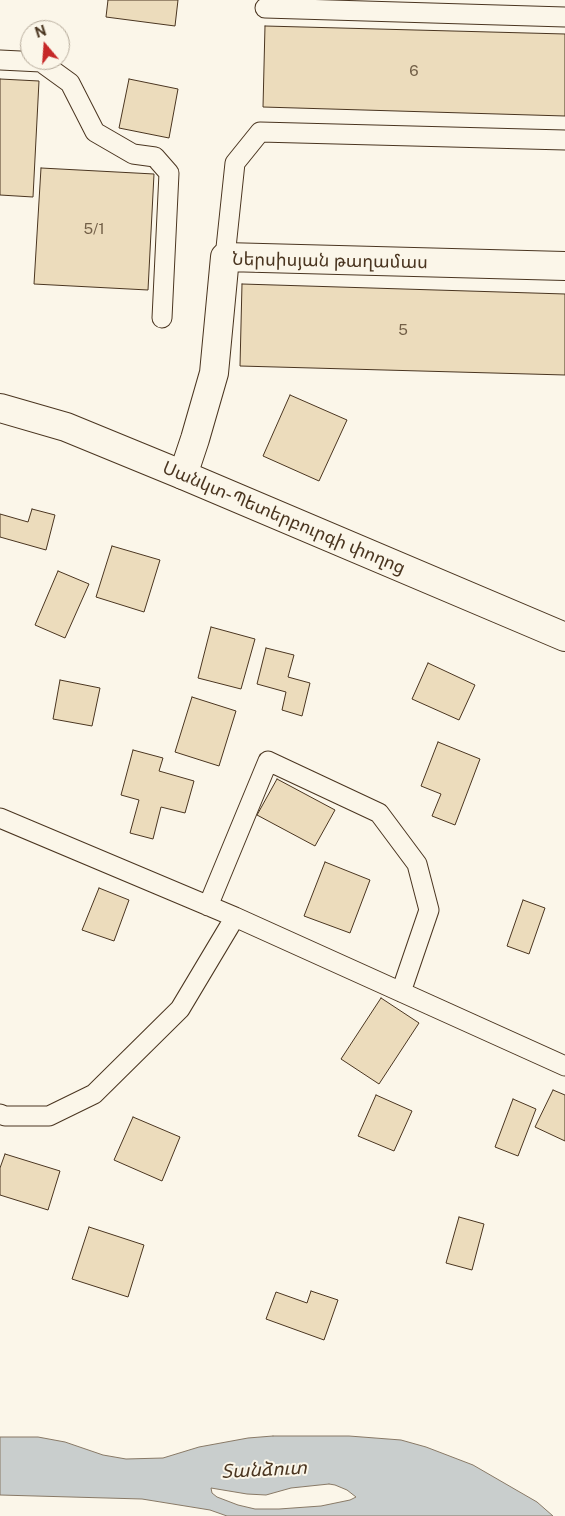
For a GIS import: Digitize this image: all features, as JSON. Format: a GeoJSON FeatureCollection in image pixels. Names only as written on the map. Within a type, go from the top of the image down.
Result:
{"type":"FeatureCollection","features":[{"type":"Feature","properties":{"kind":"street","name":"Ներսիսյան թաղամաս"},"geometry":{"type":"LineString","coordinates":[[183,475],[214,373],[225,257],[565,266]]}},
{"type":"Feature","properties":{"kind":"street","name":"Սանկտ-Պետերբուրգի փողոց"},"geometry":{"type":"LineString","coordinates":[[0,408],[66,427],[565,637]]}},
{"type":"Feature","properties":{"kind":"lane"},"geometry":{"type":"LineString","coordinates":[[265,8],[565,17]]}},
{"type":"Feature","properties":{"kind":"lane"},"geometry":{"type":"LineString","coordinates":[[0,60],[41,62],[70,84],[95,132],[133,154],[155,157],[169,173],[162,318]]}},
{"type":"Feature","properties":{"kind":"lane"},"geometry":{"type":"LineString","coordinates":[[225,257],[235,163],[260,132],[565,140]]}},
{"type":"Feature","properties":{"kind":"lane"},"geometry":{"type":"LineString","coordinates":[[208,906],[268,761],[378,813],[416,864],[429,910],[401,992]]}},
{"type":"Feature","properties":{"kind":"lane"},"geometry":{"type":"LineString","coordinates":[[0,818],[235,917],[565,1066]]}},
{"type":"Feature","properties":{"kind":"lane"},"geometry":{"type":"LineString","coordinates":[[0,1114],[5,1116],[49,1116],[94,1094],[180,1009],[235,917]]}},
{"type":"Feature","properties":{"kind":"water","name":"Տանձուտ"},"geometry":{"type":"Polygon","coordinates":[[[273,1436],[349,1436],[401,1440],[426,1447],[473,1465],[537,1502],[553,1516],[227,1516],[210,1510],[142,1499],[0,1495],[0,1437],[38,1437],[65,1442],[103,1455],[126,1459],[163,1458],[199,1447],[248,1438],[273,1436]],[[335,1485],[291,1488],[266,1495],[211,1488],[212,1493],[217,1497],[255,1509],[321,1506],[356,1497],[347,1490],[335,1485]]]}},
{"type":"Feature","properties":{"kind":"building"},"geometry":{"type":"Polygon","coordinates":[[[108,0],[178,0],[175,26],[106,17],[108,0]]]}},
{"type":"Feature","properties":{"kind":"building"},"geometry":{"type":"Polygon","coordinates":[[[265,26],[565,34],[565,116],[263,107],[265,26]]]}},
{"type":"Feature","properties":{"kind":"building"},"geometry":{"type":"Polygon","coordinates":[[[0,79],[39,81],[33,197],[0,195],[0,79]]]}},
{"type":"Feature","properties":{"kind":"building"},"geometry":{"type":"Polygon","coordinates":[[[129,79],[178,89],[169,138],[119,128],[129,79]]]}},
{"type":"Feature","properties":{"kind":"building"},"geometry":{"type":"Polygon","coordinates":[[[41,168],[154,174],[148,290],[34,284],[41,168]]]}},
{"type":"Feature","properties":{"kind":"building"},"geometry":{"type":"Polygon","coordinates":[[[242,284],[565,294],[565,375],[240,366],[242,284]]]}},
{"type":"Feature","properties":{"kind":"building"},"geometry":{"type":"Polygon","coordinates":[[[290,395],[347,420],[319,481],[263,456],[290,395]]]}},
{"type":"Feature","properties":{"kind":"building"},"geometry":{"type":"Polygon","coordinates":[[[32,509],[55,515],[46,550],[0,537],[0,514],[28,522],[32,509]]]}},
{"type":"Feature","properties":{"kind":"building"},"geometry":{"type":"Polygon","coordinates":[[[112,546],[160,560],[144,612],[96,597],[112,546]]]}},
{"type":"Feature","properties":{"kind":"building"},"geometry":{"type":"Polygon","coordinates":[[[58,571],[89,584],[65,638],[35,625],[58,571]]]}},
{"type":"Feature","properties":{"kind":"building"},"geometry":{"type":"Polygon","coordinates":[[[211,627],[255,639],[241,689],[198,678],[211,627]]]}},
{"type":"Feature","properties":{"kind":"building"},"geometry":{"type":"Polygon","coordinates":[[[266,648],[294,655],[288,677],[310,683],[302,716],[282,710],[286,692],[257,684],[266,648]]]}},
{"type":"Feature","properties":{"kind":"building"},"geometry":{"type":"Polygon","coordinates":[[[428,663],[475,685],[459,720],[412,699],[428,663]]]}},
{"type":"Feature","properties":{"kind":"building"},"geometry":{"type":"Polygon","coordinates":[[[60,680],[100,688],[92,726],[53,719],[60,680]]]}},
{"type":"Feature","properties":{"kind":"building"},"geometry":{"type":"Polygon","coordinates":[[[192,697],[236,711],[219,766],[175,752],[192,697]]]}},
{"type":"Feature","properties":{"kind":"building"},"geometry":{"type":"Polygon","coordinates":[[[438,742],[480,759],[455,825],[432,816],[441,794],[421,786],[438,742]]]}},
{"type":"Feature","properties":{"kind":"building"},"geometry":{"type":"Polygon","coordinates":[[[133,750],[163,758],[159,771],[194,781],[185,813],[161,807],[153,839],[130,833],[139,800],[121,795],[133,750]]]}},
{"type":"Feature","properties":{"kind":"building"},"geometry":{"type":"Polygon","coordinates":[[[277,779],[335,810],[315,846],[257,815],[277,779]]]}},
{"type":"Feature","properties":{"kind":"building"},"geometry":{"type":"Polygon","coordinates":[[[325,862],[370,880],[350,933],[304,916],[325,862]]]}},
{"type":"Feature","properties":{"kind":"building"},"geometry":{"type":"Polygon","coordinates":[[[99,888],[129,900],[114,941],[82,930],[99,888]]]}},
{"type":"Feature","properties":{"kind":"building"},"geometry":{"type":"Polygon","coordinates":[[[523,900],[545,908],[529,954],[507,946],[523,900]]]}},
{"type":"Feature","properties":{"kind":"building"},"geometry":{"type":"Polygon","coordinates":[[[381,998],[419,1023],[379,1084],[341,1059],[381,998]]]}},
{"type":"Feature","properties":{"kind":"building"},"geometry":{"type":"Polygon","coordinates":[[[553,1090],[565,1095],[565,1141],[535,1127],[553,1090]]]}},
{"type":"Feature","properties":{"kind":"building"},"geometry":{"type":"Polygon","coordinates":[[[376,1095],[412,1111],[394,1151],[358,1136],[376,1095]]]}},
{"type":"Feature","properties":{"kind":"building"},"geometry":{"type":"Polygon","coordinates":[[[513,1099],[536,1109],[518,1156],[495,1147],[513,1099]]]}},
{"type":"Feature","properties":{"kind":"building"},"geometry":{"type":"Polygon","coordinates":[[[133,1117],[180,1137],[162,1181],[114,1160],[133,1117]]]}},
{"type":"Feature","properties":{"kind":"building"},"geometry":{"type":"Polygon","coordinates":[[[5,1154],[60,1171],[48,1210],[0,1195],[0,1168],[5,1154]]]}},
{"type":"Feature","properties":{"kind":"building"},"geometry":{"type":"Polygon","coordinates":[[[459,1217],[484,1224],[472,1270],[446,1263],[459,1217]]]}},
{"type":"Feature","properties":{"kind":"building"},"geometry":{"type":"Polygon","coordinates":[[[89,1227],[144,1245],[128,1297],[72,1279],[89,1227]]]}},
{"type":"Feature","properties":{"kind":"building"},"geometry":{"type":"Polygon","coordinates":[[[311,1291],[338,1300],[324,1340],[266,1319],[276,1292],[307,1303],[311,1291]]]}}]}
